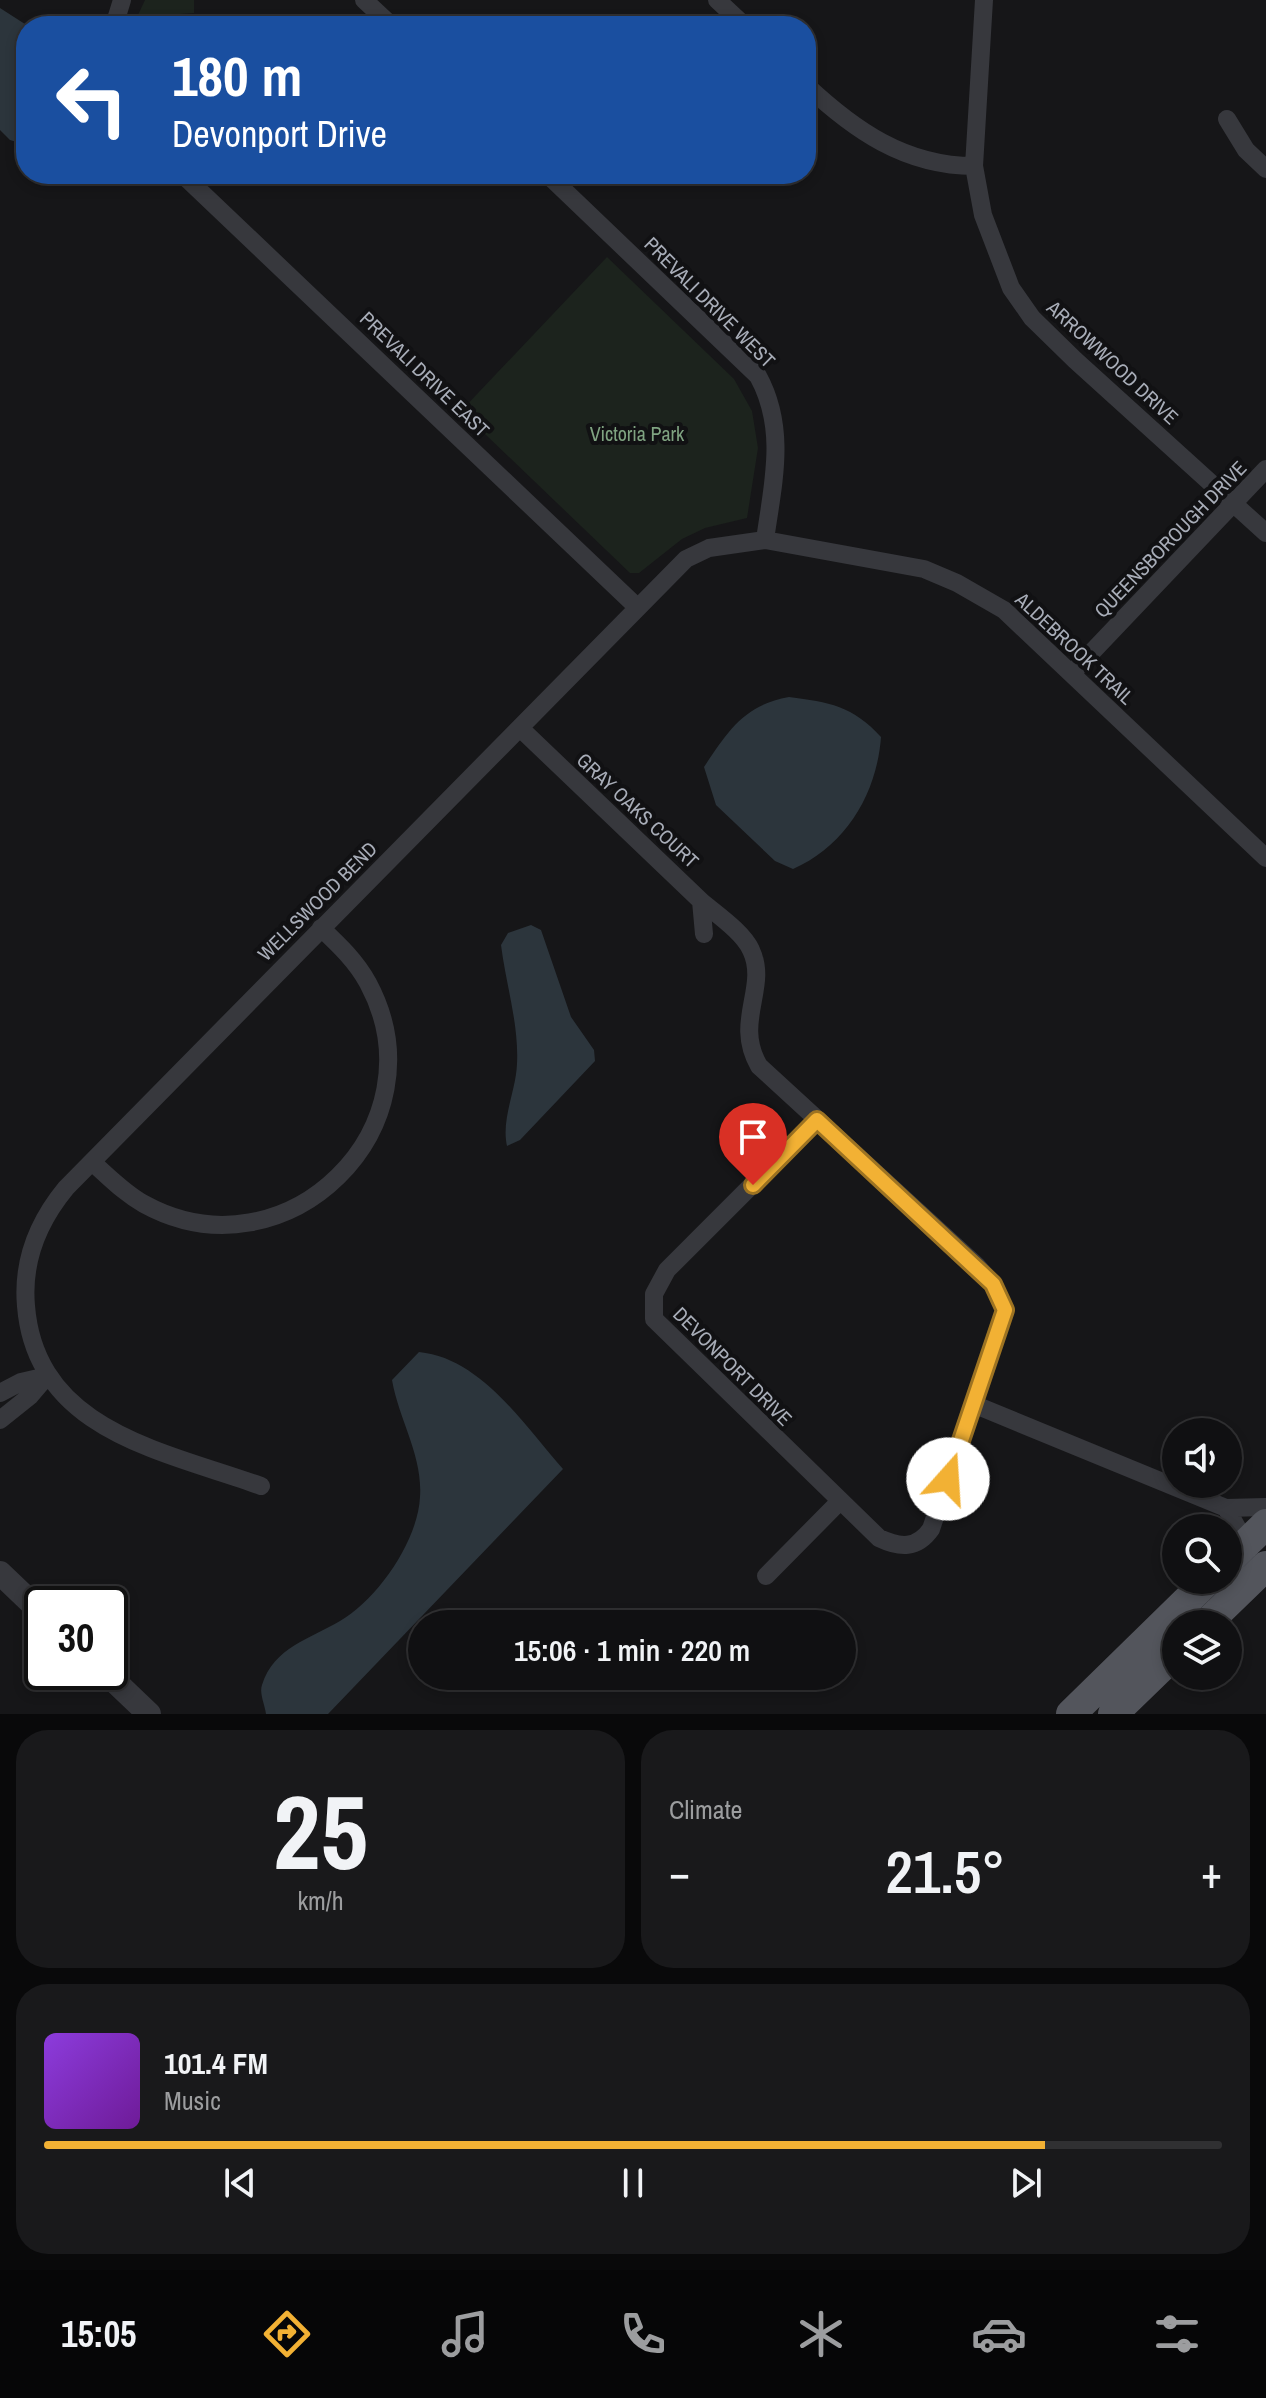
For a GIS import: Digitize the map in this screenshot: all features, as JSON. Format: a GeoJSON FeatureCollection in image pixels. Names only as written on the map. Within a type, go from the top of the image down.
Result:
{"type":"FeatureCollection","features":[{"type":"Feature","properties":{"kind":"main road"},"geometry":{"type":"LineString","coordinates":[[1220,1610],[1266,1566]]}},
{"type":"Feature","properties":{"kind":"main road"},"geometry":{"type":"LineString","coordinates":[[1071,1714],[1194,1594]]}},
{"type":"Feature","properties":{"kind":"main road"},"geometry":{"type":"LineString","coordinates":[[1113,1714],[1162,1667]]}},
{"type":"Feature","properties":{"kind":"street"},"geometry":{"type":"LineString","coordinates":[[364,0],[381,16]]}},
{"type":"Feature","properties":{"kind":"street"},"geometry":{"type":"LineString","coordinates":[[717,0],[734,16]]}},
{"type":"Feature","properties":{"kind":"street","name":"ARROWWOOD DRIVE"},"geometry":{"type":"LineString","coordinates":[[984,0],[974,166],[983,215],[996,256],[1011,288],[1032,318],[1266,533]]}},
{"type":"Feature","properties":{"kind":"street"},"geometry":{"type":"LineString","coordinates":[[816,93],[872,139],[913,157],[951,166],[974,166]]}},
{"type":"Feature","properties":{"kind":"street"},"geometry":{"type":"LineString","coordinates":[[1227,119],[1246,150],[1266,169]]}},
{"type":"Feature","properties":{"kind":"street","name":"PREVALI DRIVE EAST"},"geometry":{"type":"LineString","coordinates":[[193,184],[637,607]]}},
{"type":"Feature","properties":{"kind":"street","name":"PREVALI DRIVE WEST"},"geometry":{"type":"LineString","coordinates":[[557,184],[758,376],[773,411],[777,434],[765,540]]}},
{"type":"Feature","properties":{"kind":"street","name":"QUEENSBOROUGH DRIVE"},"geometry":{"type":"LineString","coordinates":[[1072,673],[1266,469]]}},
{"type":"Feature","properties":{"kind":"street","name":"WELLSWOOD BEND"},"geometry":{"type":"LineString","coordinates":[[47,1376],[28,1326],[27,1262],[47,1214],[92,1162],[672,570],[698,552],[734,543],[765,540]]}},
{"type":"Feature","properties":{"kind":"street","name":"ALDEBROOK TRAIL"},"geometry":{"type":"LineString","coordinates":[[765,540],[924,569],[957,583],[1004,610],[1266,858]]}},
{"type":"Feature","properties":{"kind":"street","name":"GRAY OAKS COURT"},"geometry":{"type":"LineString","coordinates":[[520,728],[751,947],[757,974],[747,1030],[750,1051],[759,1066],[977,1266],[1001,1297],[1005,1310],[931,1529],[922,1541],[909,1545]]}},
{"type":"Feature","properties":{"kind":"street"},"geometry":{"type":"LineString","coordinates":[[701,901],[704,934]]}},
{"type":"Feature","properties":{"kind":"street"},"geometry":{"type":"LineString","coordinates":[[92,1162],[146,1206],[181,1219],[218,1225],[276,1217],[312,1198],[338,1179],[372,1132],[383,1100],[388,1051],[380,1011],[368,983],[347,953],[321,928]]}},
{"type":"Feature","properties":{"kind":"street","name":"DEVONPORT DRIVE"},"geometry":{"type":"LineString","coordinates":[[817,1120],[667,1270],[654,1294],[654,1319],[879,1538],[896,1546],[909,1545]]}},
{"type":"Feature","properties":{"kind":"street"},"geometry":{"type":"LineString","coordinates":[[0,1393],[21,1382],[47,1376]]}},
{"type":"Feature","properties":{"kind":"street"},"geometry":{"type":"LineString","coordinates":[[0,1420],[47,1376]]}},
{"type":"Feature","properties":{"kind":"street"},"geometry":{"type":"LineString","coordinates":[[47,1376],[79,1411],[106,1428],[261,1486]]}},
{"type":"Feature","properties":{"kind":"street"},"geometry":{"type":"LineString","coordinates":[[973,1404],[1226,1508],[1266,1507]]}},
{"type":"Feature","properties":{"kind":"street"},"geometry":{"type":"LineString","coordinates":[[766,1576],[840,1501]]}},
{"type":"Feature","properties":{"kind":"street"},"geometry":{"type":"LineString","coordinates":[[1226,1508],[1247,1542]]}},
{"type":"Feature","properties":{"kind":"street"},"geometry":{"type":"LineString","coordinates":[[0,1573],[24,1596]]}},
{"type":"Feature","properties":{"kind":"street"},"geometry":{"type":"LineString","coordinates":[[124,1690],[149,1714]]}},
{"type":"Feature","properties":{"kind":"green space"},"geometry":{"type":"Polygon","coordinates":[[[145,0],[194,0],[194,13],[137,16],[145,0]]]}},
{"type":"Feature","properties":{"kind":"green space","name":"Victoria Park"},"geometry":{"type":"Polygon","coordinates":[[[607,257],[734,379],[752,411],[758,448],[747,518],[705,528],[682,539],[639,573],[630,573],[461,411],[607,257]]]}},
{"type":"Feature","properties":{"kind":"shaded area"},"geometry":{"type":"Polygon","coordinates":[[[0,8],[16,18],[16,142],[0,130],[0,8]]]}},
{"type":"Feature","properties":{"kind":"shaded area"},"geometry":{"type":"Polygon","coordinates":[[[789,697],[840,707],[860,718],[881,737],[873,778],[855,815],[829,847],[793,869],[775,861],[716,805],[704,767],[730,731],[749,713],[760,706],[789,697]]]}},
{"type":"Feature","properties":{"kind":"shaded area"},"geometry":{"type":"Polygon","coordinates":[[[531,925],[541,930],[571,1017],[594,1050],[595,1061],[520,1140],[507,1146],[507,1115],[516,1074],[517,1049],[501,945],[508,933],[531,925]]]}},
{"type":"Feature","properties":{"kind":"shaded area"},"geometry":{"type":"Polygon","coordinates":[[[419,1352],[441,1357],[462,1367],[500,1396],[563,1469],[428,1610],[408,1610],[408,1631],[328,1714],[266,1714],[261,1688],[275,1662],[294,1646],[340,1621],[368,1599],[393,1568],[412,1532],[418,1514],[420,1482],[392,1380],[419,1352]]]}},
{"type":"Feature","properties":{"kind":"route"},"geometry":{"type":"LineString","coordinates":[[753,1185],[817,1120],[993,1284],[1005,1310],[948,1479]]}}]}
